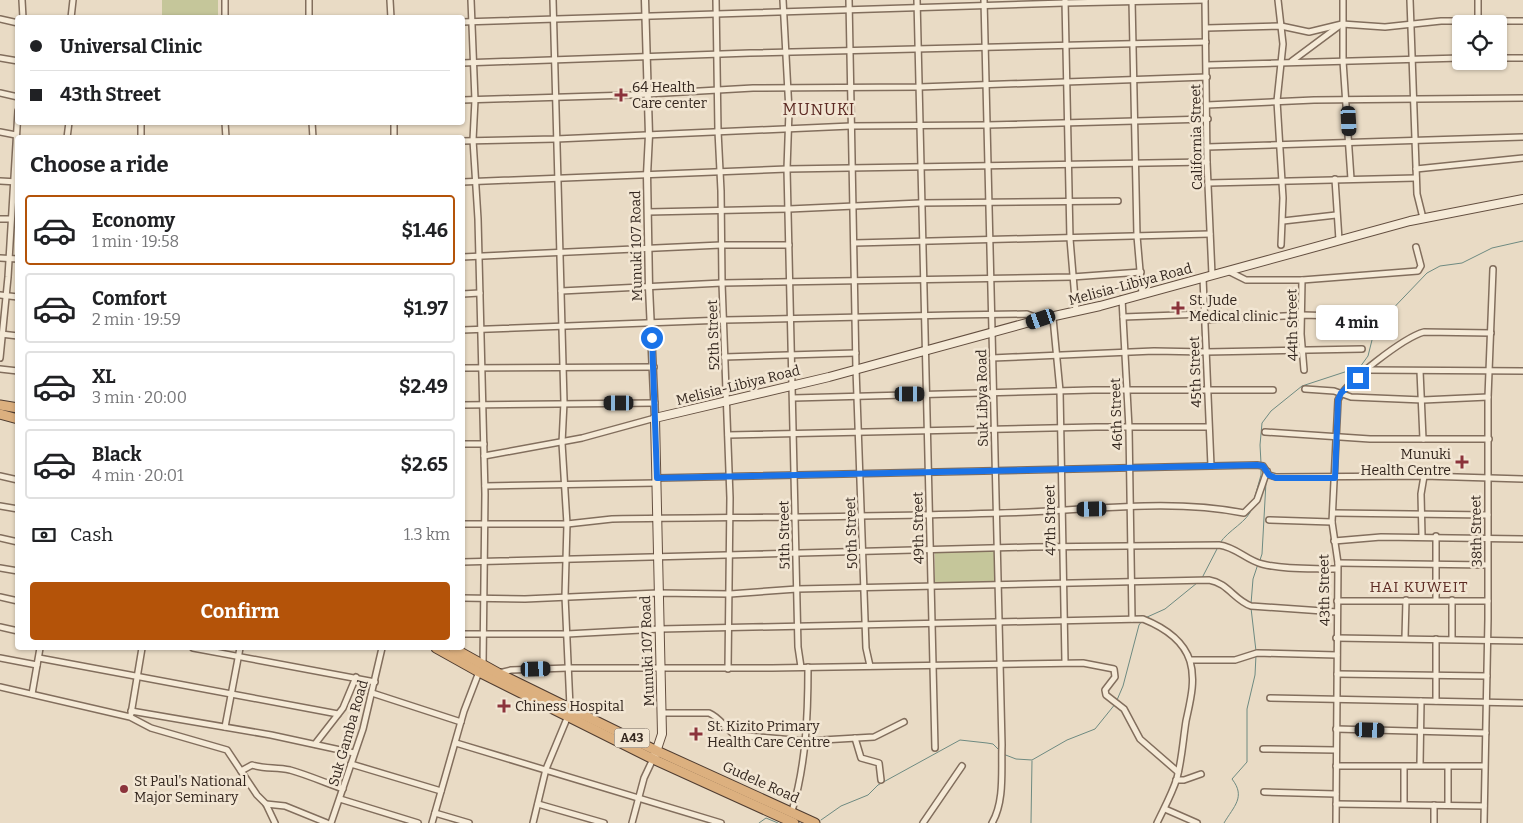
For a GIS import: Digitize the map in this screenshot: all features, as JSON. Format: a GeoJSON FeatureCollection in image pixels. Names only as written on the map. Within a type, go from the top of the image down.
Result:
{"type":"FeatureCollection","features":[{"type":"Feature","properties":{"kind":"highway"},"geometry":{"type":"LineString","coordinates":[[1,410],[15,408]]}},
{"type":"Feature","properties":{"kind":"highway"},"geometry":{"type":"LineString","coordinates":[[1,410],[15,417]]}},
{"type":"Feature","properties":{"kind":"highway","name":"Gudele Road"},"geometry":{"type":"LineString","coordinates":[[440,650],[794,823]]}},
{"type":"Feature","properties":{"kind":"highway","name":"Gudele Road"},"geometry":{"type":"LineString","coordinates":[[456,650],[481,669],[498,673],[569,712]]}},
{"type":"Feature","properties":{"kind":"highway","name":"Gudele Road"},"geometry":{"type":"LineString","coordinates":[[655,755],[792,811],[815,823]]}},
{"type":"Feature","properties":{"kind":"main road","name":"Melisia-Libiya Road"},"geometry":{"type":"LineString","coordinates":[[655,418],[727,402],[992,334],[1041,319],[1053,318],[1423,218],[1523,199]]}},
{"type":"Feature","properties":{"kind":"main road","name":"Munuki 107 Road"},"geometry":{"type":"LineString","coordinates":[[655,418],[662,713],[662,734],[655,755]]}},
{"type":"Feature","properties":{"kind":"street"},"geometry":{"type":"LineString","coordinates":[[22,0],[23,15]]}},
{"type":"Feature","properties":{"kind":"street"},"geometry":{"type":"LineString","coordinates":[[71,15],[73,0]]}},
{"type":"Feature","properties":{"kind":"street"},"geometry":{"type":"LineString","coordinates":[[225,0],[225,15]]}},
{"type":"Feature","properties":{"kind":"street"},"geometry":{"type":"LineString","coordinates":[[309,0],[309,15]]}},
{"type":"Feature","properties":{"kind":"street"},"geometry":{"type":"LineString","coordinates":[[390,0],[391,15]]}},
{"type":"Feature","properties":{"kind":"street"},"geometry":{"type":"LineString","coordinates":[[432,823],[461,722],[481,669],[484,634],[485,486],[479,257],[474,182],[473,140],[475,100],[471,0]]}},
{"type":"Feature","properties":{"kind":"street"},"geometry":{"type":"LineString","coordinates":[[533,823],[546,769],[569,712],[568,634],[565,596],[567,524],[562,443],[564,366],[552,0]]}},
{"type":"Feature","properties":{"kind":"street","name":"Munuki 107 Road"},"geometry":{"type":"LineString","coordinates":[[644,0],[649,134],[647,175],[649,287],[655,418]]}},
{"type":"Feature","properties":{"kind":"street","name":"52th Street"},"geometry":{"type":"LineString","coordinates":[[716,0],[724,357],[730,519],[728,669]]}},
{"type":"Feature","properties":{"kind":"street","name":"51th Street"},"geometry":{"type":"LineString","coordinates":[[783,0],[789,111],[787,129],[789,282],[797,627],[801,667]]}},
{"type":"Feature","properties":{"kind":"street","name":"50th Street"},"geometry":{"type":"LineString","coordinates":[[849,0],[856,369],[863,587],[867,656],[870,666]]}},
{"type":"Feature","properties":{"kind":"street","name":"49th Street"},"geometry":{"type":"LineString","coordinates":[[917,0],[920,203],[926,350],[935,748]]}},
{"type":"Feature","properties":{"kind":"street","name":"Suk Libya Road"},"geometry":{"type":"LineString","coordinates":[[984,0],[1000,664],[1001,774],[998,811],[992,823]]}},
{"type":"Feature","properties":{"kind":"street"},"geometry":{"type":"LineString","coordinates":[[465,22],[645,18],[849,9],[984,7],[1065,1],[1205,0]]}},
{"type":"Feature","properties":{"kind":"street","name":"California Street"},"geometry":{"type":"LineString","coordinates":[[1205,0],[1208,119],[1207,162],[1212,274]]}},
{"type":"Feature","properties":{"kind":"street"},"geometry":{"type":"LineString","coordinates":[[1278,0],[1282,26],[1277,101],[1281,145],[1283,221],[1281,245]]}},
{"type":"Feature","properties":{"kind":"street"},"geometry":{"type":"LineString","coordinates":[[1343,0],[1343,61],[1352,179]]}},
{"type":"Feature","properties":{"kind":"street"},"geometry":{"type":"LineString","coordinates":[[1410,0],[1416,178],[1417,194],[1423,218]]}},
{"type":"Feature","properties":{"kind":"street"},"geometry":{"type":"LineString","coordinates":[[1478,0],[1478,15]]}},
{"type":"Feature","properties":{"kind":"street"},"geometry":{"type":"LineString","coordinates":[[1065,1],[1070,239],[1076,311]]}},
{"type":"Feature","properties":{"kind":"street"},"geometry":{"type":"LineString","coordinates":[[1132,1],[1137,236],[1142,294]]}},
{"type":"Feature","properties":{"kind":"street"},"geometry":{"type":"LineString","coordinates":[[0,19],[15,22]]}},
{"type":"Feature","properties":{"kind":"street"},"geometry":{"type":"LineString","coordinates":[[1507,21],[1523,21]]}},
{"type":"Feature","properties":{"kind":"street"},"geometry":{"type":"LineString","coordinates":[[1206,28],[1282,26],[1314,32],[1342,24],[1385,27],[1411,23],[1452,22]]}},
{"type":"Feature","properties":{"kind":"street"},"geometry":{"type":"LineString","coordinates":[[1291,62],[1342,24]]}},
{"type":"Feature","properties":{"kind":"street"},"geometry":{"type":"LineString","coordinates":[[465,63],[718,54],[1206,42]]}},
{"type":"Feature","properties":{"kind":"street"},"geometry":{"type":"LineString","coordinates":[[0,58],[15,60]]}},
{"type":"Feature","properties":{"kind":"street"},"geometry":{"type":"LineString","coordinates":[[1207,65],[1452,58]]}},
{"type":"Feature","properties":{"kind":"street"},"geometry":{"type":"LineString","coordinates":[[1507,58],[1523,58]]}},
{"type":"Feature","properties":{"kind":"street"},"geometry":{"type":"LineString","coordinates":[[465,100],[556,98],[648,92],[682,93],[753,88],[919,87],[1207,76]]}},
{"type":"Feature","properties":{"kind":"street"},"geometry":{"type":"LineString","coordinates":[[0,93],[15,96]]}},
{"type":"Feature","properties":{"kind":"street"},"geometry":{"type":"LineString","coordinates":[[1207,106],[1277,101],[1523,98]]}},
{"type":"Feature","properties":{"kind":"street"},"geometry":{"type":"LineString","coordinates":[[465,140],[556,139],[852,126],[987,126],[1208,119]]}},
{"type":"Feature","properties":{"kind":"street"},"geometry":{"type":"LineString","coordinates":[[0,132],[16,135],[17,125]]}},
{"type":"Feature","properties":{"kind":"street"},"geometry":{"type":"LineString","coordinates":[[1207,147],[1523,138]]}},
{"type":"Feature","properties":{"kind":"street"},"geometry":{"type":"LineString","coordinates":[[1416,169],[1523,158]]}},
{"type":"Feature","properties":{"kind":"street"},"geometry":{"type":"LineString","coordinates":[[465,182],[558,180],[787,169],[1207,162]]}},
{"type":"Feature","properties":{"kind":"street"},"geometry":{"type":"LineString","coordinates":[[1208,184],[1416,178]]}},
{"type":"Feature","properties":{"kind":"street"},"geometry":{"type":"LineString","coordinates":[[1335,179],[1339,240]]}},
{"type":"Feature","properties":{"kind":"street"},"geometry":{"type":"LineString","coordinates":[[0,182],[15,182],[3,295],[0,358]]}},
{"type":"Feature","properties":{"kind":"street"},"geometry":{"type":"LineString","coordinates":[[648,212],[789,209],[920,203],[1118,201]]}},
{"type":"Feature","properties":{"kind":"street"},"geometry":{"type":"LineString","coordinates":[[1283,221],[1336,215]]}},
{"type":"Feature","properties":{"kind":"street"},"geometry":{"type":"LineString","coordinates":[[0,219],[10,219]]}},
{"type":"Feature","properties":{"kind":"street"},"geometry":{"type":"LineString","coordinates":[[854,243],[1210,234]]}},
{"type":"Feature","properties":{"kind":"street"},"geometry":{"type":"LineString","coordinates":[[465,257],[649,250],[722,245],[789,245]]}},
{"type":"Feature","properties":{"kind":"street"},"geometry":{"type":"LineString","coordinates":[[1228,271],[1246,280],[1302,280],[1418,271],[1421,266],[1416,247]]}},
{"type":"Feature","properties":{"kind":"street"},"geometry":{"type":"LineString","coordinates":[[0,258],[15,258]]}},
{"type":"Feature","properties":{"kind":"street","name":"38th Street"},"geometry":{"type":"LineString","coordinates":[[1484,823],[1488,601],[1488,397],[1493,269]]}},
{"type":"Feature","properties":{"kind":"street"},"geometry":{"type":"LineString","coordinates":[[561,291],[722,282],[855,281],[991,276],[1072,277],[1140,272]]}},
{"type":"Feature","properties":{"kind":"street","name":"45th Street"},"geometry":{"type":"LineString","coordinates":[[1203,278],[1211,466]]}},
{"type":"Feature","properties":{"kind":"street","name":"44th Street"},"geometry":{"type":"LineString","coordinates":[[1302,280],[1304,370]]}},
{"type":"Feature","properties":{"kind":"street"},"geometry":{"type":"LineString","coordinates":[[465,294],[480,293]]}},
{"type":"Feature","properties":{"kind":"street","name":"46th Street"},"geometry":{"type":"LineString","coordinates":[[1122,299],[1129,428],[1129,545],[1132,619]]}},
{"type":"Feature","properties":{"kind":"street"},"geometry":{"type":"LineString","coordinates":[[465,330],[562,328],[724,320],[925,315],[1031,315],[1041,319]]}},
{"type":"Feature","properties":{"kind":"street"},"geometry":{"type":"LineString","coordinates":[[1123,317],[1302,315],[1380,317]]}},
{"type":"Feature","properties":{"kind":"street","name":"47th Street"},"geometry":{"type":"LineString","coordinates":[[1053,318],[1060,391],[1065,662]]}},
{"type":"Feature","properties":{"kind":"street"},"geometry":{"type":"LineString","coordinates":[[1341,393],[1404,340],[1415,335],[1424,332],[1491,332]]}},
{"type":"Feature","properties":{"kind":"street"},"geometry":{"type":"LineString","coordinates":[[1,334],[15,336]]}},
{"type":"Feature","properties":{"kind":"street"},"geometry":{"type":"LineString","coordinates":[[992,358],[1125,352],[1362,349]]}},
{"type":"Feature","properties":{"kind":"street"},"geometry":{"type":"LineString","coordinates":[[724,357],[856,353]]}},
{"type":"Feature","properties":{"kind":"street"},"geometry":{"type":"LineString","coordinates":[[465,368],[654,367]]}},
{"type":"Feature","properties":{"kind":"street"},"geometry":{"type":"LineString","coordinates":[[0,369],[15,371]]}},
{"type":"Feature","properties":{"kind":"street"},"geometry":{"type":"LineString","coordinates":[[1367,370],[1523,371]]}},
{"type":"Feature","properties":{"kind":"street"},"geometry":{"type":"LineString","coordinates":[[1420,371],[1423,400],[1423,439]]}},
{"type":"Feature","properties":{"kind":"street"},"geometry":{"type":"LineString","coordinates":[[1305,389],[1334,390],[1351,397],[1423,400],[1488,397]]}},
{"type":"Feature","properties":{"kind":"street"},"geometry":{"type":"LineString","coordinates":[[793,398],[1060,391],[1273,390]]}},
{"type":"Feature","properties":{"kind":"street","name":"43th Street"},"geometry":{"type":"LineString","coordinates":[[1336,823],[1338,566],[1332,522],[1335,435],[1338,400],[1341,393]]}},
{"type":"Feature","properties":{"kind":"street"},"geometry":{"type":"LineString","coordinates":[[465,405],[564,402],[655,403]]}},
{"type":"Feature","properties":{"kind":"street"},"geometry":{"type":"LineString","coordinates":[[484,456],[562,443],[655,418]]}},
{"type":"Feature","properties":{"kind":"street"},"geometry":{"type":"LineString","coordinates":[[728,435],[1061,428],[1208,428]]}},
{"type":"Feature","properties":{"kind":"street"},"geometry":{"type":"LineString","coordinates":[[1265,432],[1335,435],[1356,438],[1489,439]]}},
{"type":"Feature","properties":{"kind":"street"},"geometry":{"type":"LineString","coordinates":[[465,444],[484,444]]}},
{"type":"Feature","properties":{"kind":"street"},"geometry":{"type":"LineString","coordinates":[[485,486],[794,475],[1257,465],[1265,468],[1269,475],[1276,478],[1424,476],[1523,479]]}},
{"type":"Feature","properties":{"kind":"street"},"geometry":{"type":"LineString","coordinates":[[465,524],[567,524],[612,519],[730,519],[1129,507],[1203,507],[1244,513],[1257,500],[1265,468]]}},
{"type":"Feature","properties":{"kind":"street"},"geometry":{"type":"LineString","coordinates":[[0,476],[15,479]]}},
{"type":"Feature","properties":{"kind":"street"},"geometry":{"type":"LineString","coordinates":[[1422,536],[1424,476]]}},
{"type":"Feature","properties":{"kind":"street"},"geometry":{"type":"LineString","coordinates":[[0,506],[15,508]]}},
{"type":"Feature","properties":{"kind":"street"},"geometry":{"type":"LineString","coordinates":[[1333,513],[1422,513],[1488,516]]}},
{"type":"Feature","properties":{"kind":"street"},"geometry":{"type":"LineString","coordinates":[[1269,520],[1332,522]]}},
{"type":"Feature","properties":{"kind":"street"},"geometry":{"type":"LineString","coordinates":[[1334,541],[1358,538],[1422,536],[1523,538]]}},
{"type":"Feature","properties":{"kind":"street"},"geometry":{"type":"LineString","coordinates":[[1436,536],[1436,599]]}},
{"type":"Feature","properties":{"kind":"street"},"geometry":{"type":"LineString","coordinates":[[0,538],[15,541]]}},
{"type":"Feature","properties":{"kind":"street"},"geometry":{"type":"LineString","coordinates":[[465,562],[1129,545],[1227,546],[1263,564],[1338,566],[1487,564]]}},
{"type":"Feature","properties":{"kind":"street"},"geometry":{"type":"LineString","coordinates":[[0,568],[15,570]]}},
{"type":"Feature","properties":{"kind":"street"},"geometry":{"type":"LineString","coordinates":[[465,598],[525,599],[658,593],[730,594],[863,587],[1209,580],[1225,586],[1251,606],[1337,612]]}},
{"type":"Feature","properties":{"kind":"street"},"geometry":{"type":"LineString","coordinates":[[0,597],[15,600]]}},
{"type":"Feature","properties":{"kind":"street"},"geometry":{"type":"LineString","coordinates":[[1337,600],[1436,599],[1488,601]]}},
{"type":"Feature","properties":{"kind":"street"},"geometry":{"type":"LineString","coordinates":[[1405,638],[1406,600]]}},
{"type":"Feature","properties":{"kind":"street"},"geometry":{"type":"LineString","coordinates":[[1452,600],[1452,639]]}},
{"type":"Feature","properties":{"kind":"street"},"geometry":{"type":"LineString","coordinates":[[465,634],[568,634],[660,629],[1143,619],[1163,627],[1174,636],[1190,660],[1192,681],[1190,709],[1186,720],[1178,772],[1165,809],[1157,823]]}},
{"type":"Feature","properties":{"kind":"street"},"geometry":{"type":"LineString","coordinates":[[0,627],[15,630]]}},
{"type":"Feature","properties":{"kind":"street"},"geometry":{"type":"LineString","coordinates":[[1336,638],[1523,641]]}},
{"type":"Feature","properties":{"kind":"street"},"geometry":{"type":"LineString","coordinates":[[1436,639],[1436,701]]}},
{"type":"Feature","properties":{"kind":"street"},"geometry":{"type":"LineString","coordinates":[[32,694],[40,650]]}},
{"type":"Feature","properties":{"kind":"street"},"geometry":{"type":"LineString","coordinates":[[130,714],[142,650]]}},
{"type":"Feature","properties":{"kind":"street"},"geometry":{"type":"LineString","coordinates":[[206,650],[375,682]]}},
{"type":"Feature","properties":{"kind":"street"},"geometry":{"type":"LineString","coordinates":[[225,728],[240,650]]}},
{"type":"Feature","properties":{"kind":"street","name":"Suk Gamba Road"},"geometry":{"type":"LineString","coordinates":[[331,823],[363,730],[382,650]]}},
{"type":"Feature","properties":{"kind":"street"},"geometry":{"type":"LineString","coordinates":[[1190,660],[1240,660],[1256,654],[1337,655]]}},
{"type":"Feature","properties":{"kind":"street"},"geometry":{"type":"LineString","coordinates":[[0,658],[37,665]]}},
{"type":"Feature","properties":{"kind":"street"},"geometry":{"type":"LineString","coordinates":[[38,658],[338,714]]}},
{"type":"Feature","properties":{"kind":"street"},"geometry":{"type":"LineString","coordinates":[[498,673],[511,670],[568,668],[728,669],[1065,662],[1114,668],[1115,677],[1105,690],[1106,696],[1124,709],[1140,739],[1178,772]]}},
{"type":"Feature","properties":{"kind":"street"},"geometry":{"type":"LineString","coordinates":[[792,811],[801,778],[805,741],[808,667]]}},
{"type":"Feature","properties":{"kind":"street"},"geometry":{"type":"LineString","coordinates":[[1337,674],[1487,676]]}},
{"type":"Feature","properties":{"kind":"street"},"geometry":{"type":"LineString","coordinates":[[315,744],[342,708],[356,677]]}},
{"type":"Feature","properties":{"kind":"street"},"geometry":{"type":"LineString","coordinates":[[0,687],[130,714],[225,728],[354,752]]}},
{"type":"Feature","properties":{"kind":"street"},"geometry":{"type":"LineString","coordinates":[[372,693],[461,722]]}},
{"type":"Feature","properties":{"kind":"street"},"geometry":{"type":"LineString","coordinates":[[1270,698],[1523,703]]}},
{"type":"Feature","properties":{"kind":"street"},"geometry":{"type":"LineString","coordinates":[[1420,766],[1421,701]]}},
{"type":"Feature","properties":{"kind":"street"},"geometry":{"type":"LineString","coordinates":[[662,713],[709,713],[716,716],[729,731],[736,735],[805,741],[878,736],[904,722]]}},
{"type":"Feature","properties":{"kind":"street"},"geometry":{"type":"LineString","coordinates":[[130,714],[151,728],[227,750],[257,795],[266,804],[275,823]]}},
{"type":"Feature","properties":{"kind":"street"},"geometry":{"type":"LineString","coordinates":[[1336,729],[1486,733]]}},
{"type":"Feature","properties":{"kind":"street"},"geometry":{"type":"LineString","coordinates":[[855,738],[861,758],[879,763],[880,780]]}},
{"type":"Feature","properties":{"kind":"street"},"geometry":{"type":"LineString","coordinates":[[456,742],[721,823]]}},
{"type":"Feature","properties":{"kind":"street"},"geometry":{"type":"LineString","coordinates":[[1263,749],[1336,750]]}},
{"type":"Feature","properties":{"kind":"street"},"geometry":{"type":"LineString","coordinates":[[632,823],[646,773],[655,755]]}},
{"type":"Feature","properties":{"kind":"street"},"geometry":{"type":"LineString","coordinates":[[351,764],[441,791]]}},
{"type":"Feature","properties":{"kind":"street"},"geometry":{"type":"LineString","coordinates":[[241,771],[252,765],[265,770],[272,767],[290,770],[343,789]]}},
{"type":"Feature","properties":{"kind":"street"},"geometry":{"type":"LineString","coordinates":[[923,823],[962,766]]}},
{"type":"Feature","properties":{"kind":"street"},"geometry":{"type":"LineString","coordinates":[[1336,766],[1484,766]]}},
{"type":"Feature","properties":{"kind":"street"},"geometry":{"type":"LineString","coordinates":[[1404,767],[1404,803]]}},
{"type":"Feature","properties":{"kind":"street"},"geometry":{"type":"LineString","coordinates":[[1448,767],[1448,804]]}},
{"type":"Feature","properties":{"kind":"street"},"geometry":{"type":"LineString","coordinates":[[1176,780],[1184,780],[1201,774]]}},
{"type":"Feature","properties":{"kind":"street"},"geometry":{"type":"LineString","coordinates":[[1264,792],[1336,794]]}},
{"type":"Feature","properties":{"kind":"street"},"geometry":{"type":"LineString","coordinates":[[340,799],[418,823]]}},
{"type":"Feature","properties":{"kind":"street"},"geometry":{"type":"LineString","coordinates":[[1336,804],[1404,803],[1484,806]]}},
{"type":"Feature","properties":{"kind":"street"},"geometry":{"type":"LineString","coordinates":[[266,804],[286,806],[327,823]]}},
{"type":"Feature","properties":{"kind":"street"},"geometry":{"type":"LineString","coordinates":[[538,804],[604,823]]}},
{"type":"Feature","properties":{"kind":"street"},"geometry":{"type":"LineString","coordinates":[[1434,805],[1434,823]]}},
{"type":"Feature","properties":{"kind":"street"},"geometry":{"type":"LineString","coordinates":[[1165,809],[1197,823]]}},
{"type":"Feature","properties":{"kind":"street"},"geometry":{"type":"LineString","coordinates":[[435,813],[469,823]]}},
{"type":"Feature","properties":{"kind":"green space"},"geometry":{"type":"Polygon","coordinates":[[[162,0],[218,0],[218,15],[162,15],[162,0]]]}},
{"type":"Feature","properties":{"kind":"green space"},"geometry":{"type":"Polygon","coordinates":[[[935,552],[995,552],[995,583],[935,583],[935,552]]]}},
{"type":"Feature","properties":{"kind":"waterway"},"geometry":{"type":"LineString","coordinates":[[1261,463],[1262,423],[1271,411],[1302,386],[1360,367],[1368,356],[1374,332],[1381,321],[1427,273],[1440,266],[1462,263],[1492,248],[1523,241]]}},
{"type":"Feature","properties":{"kind":"waterway"},"geometry":{"type":"LineString","coordinates":[[1254,500],[1261,475],[1261,467]]}},
{"type":"Feature","properties":{"kind":"waterway"},"geometry":{"type":"LineString","coordinates":[[1260,560],[1262,554],[1266,482]]}},
{"type":"Feature","properties":{"kind":"waterway"},"geometry":{"type":"LineString","coordinates":[[1220,543],[1246,518],[1252,508]]}},
{"type":"Feature","properties":{"kind":"waterway"},"geometry":{"type":"LineString","coordinates":[[1202,578],[1218,547]]}},
{"type":"Feature","properties":{"kind":"waterway"},"geometry":{"type":"LineString","coordinates":[[1251,604],[1253,579],[1258,564]]}},
{"type":"Feature","properties":{"kind":"waterway"},"geometry":{"type":"LineString","coordinates":[[1145,618],[1165,609],[1197,583]]}},
{"type":"Feature","properties":{"kind":"waterway"},"geometry":{"type":"LineString","coordinates":[[1251,608],[1256,651]]}},
{"type":"Feature","properties":{"kind":"waterway"},"geometry":{"type":"LineString","coordinates":[[1117,700],[1123,686],[1139,625],[1142,621]]}},
{"type":"Feature","properties":{"kind":"waterway"},"geometry":{"type":"LineString","coordinates":[[1224,823],[1235,806],[1238,796],[1236,785],[1232,779],[1247,762],[1247,709],[1255,675],[1256,655]]}},
{"type":"Feature","properties":{"kind":"waterway"},"geometry":{"type":"LineString","coordinates":[[1003,754],[1016,759],[1032,760],[1067,740],[1095,729],[1116,703]]}},
{"type":"Feature","properties":{"kind":"waterway"},"geometry":{"type":"LineString","coordinates":[[821,820],[841,806],[868,795],[878,785],[960,740],[993,744],[1000,751]]}},
{"type":"Feature","properties":{"kind":"waterway"},"geometry":{"type":"LineString","coordinates":[[1031,823],[1032,761]]}},
{"type":"Feature","properties":{"kind":"waterway"},"geometry":{"type":"LineString","coordinates":[[759,823],[766,818],[778,823]]}},
{"type":"Feature","properties":{"kind":"place","name":"64 Health Care center"},"geometry":{"type":"Point","coordinates":[621,95]}},
{"type":"Feature","properties":{"kind":"place","name":"St. Jude Medical clinic"},"geometry":{"type":"Point","coordinates":[1178,308]}},
{"type":"Feature","properties":{"kind":"place","name":"Munuki Health Centre"},"geometry":{"type":"Point","coordinates":[1462,462]}},
{"type":"Feature","properties":{"kind":"place","name":"Chiness Hospital"},"geometry":{"type":"Point","coordinates":[504,706]}},
{"type":"Feature","properties":{"kind":"place","name":"St. Kizito Primary Health Care Centre"},"geometry":{"type":"Point","coordinates":[696,734]}},
{"type":"Feature","properties":{"kind":"place","name":"St Paul's National Major Seminary"},"geometry":{"type":"Point","coordinates":[124,789]}},
{"type":"Feature","properties":{"kind":"district","name":"MUNUKI"},"geometry":{"type":"Point","coordinates":[819,109]}},
{"type":"Feature","properties":{"kind":"district","name":"HAI KUWEIT"},"geometry":{"type":"Point","coordinates":[1419,587]}},
{"type":"Feature","properties":{"kind":"route"},"geometry":{"type":"LineString","coordinates":[[652,338],[657,478],[1257,465],[1263,466],[1269,475],[1276,478],[1335,478],[1335,435],[1338,400],[1341,393],[1358,378]]}}]}
